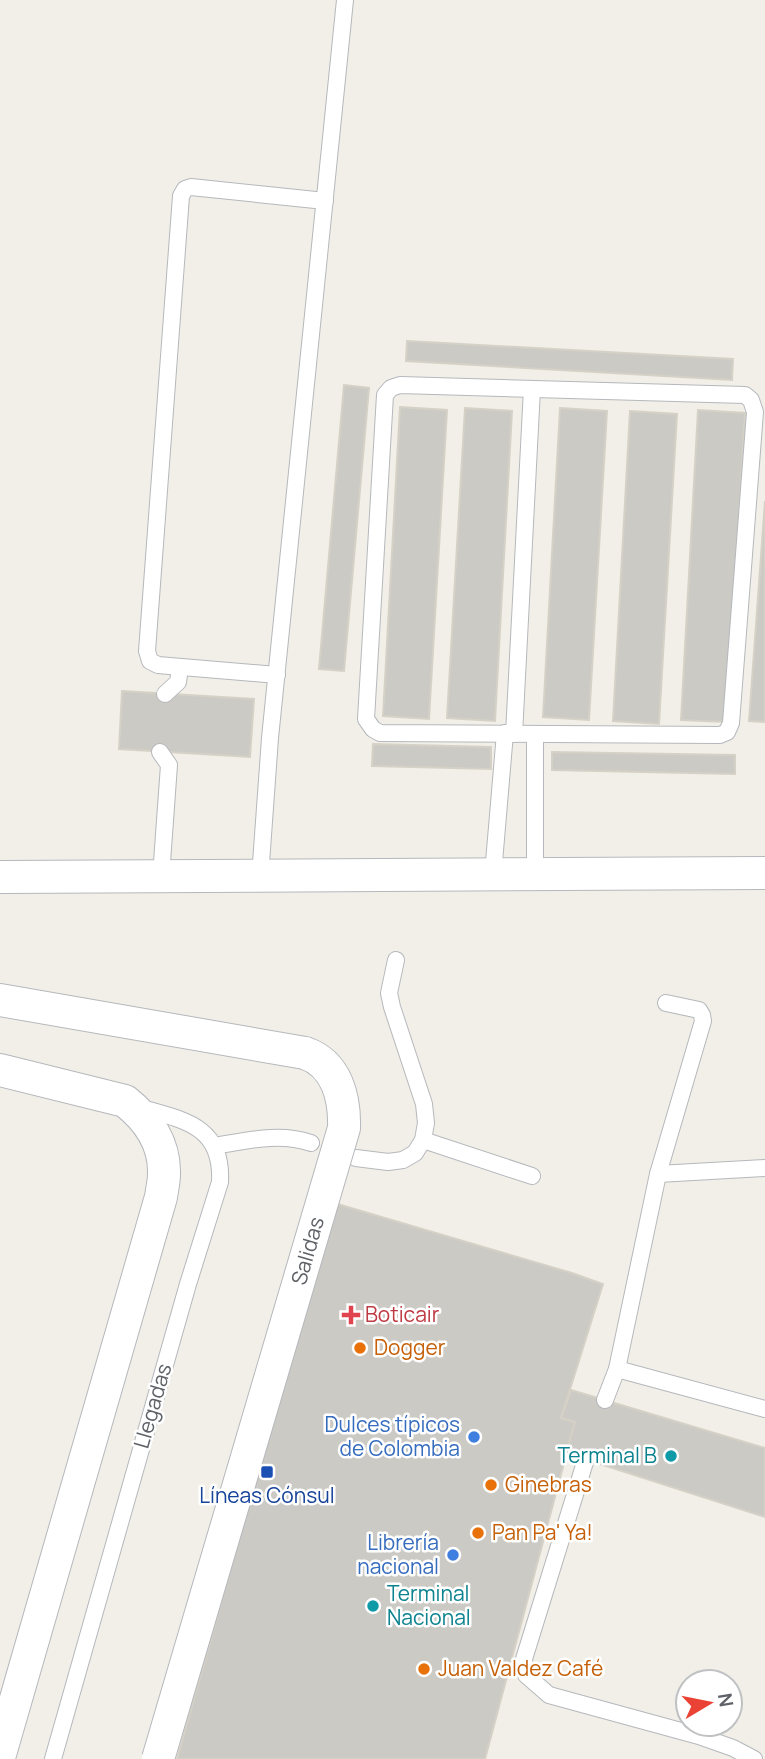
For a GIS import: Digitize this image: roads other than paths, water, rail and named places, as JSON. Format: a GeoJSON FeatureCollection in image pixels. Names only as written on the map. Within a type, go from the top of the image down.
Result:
{"type":"FeatureCollection","features":[{"type":"Feature","properties":{"kind":"street"},"geometry":{"type":"LineString","coordinates":[[0,877],[765,873]]}},
{"type":"Feature","properties":{"kind":"street","name":"Salidas"},"geometry":{"type":"LineString","coordinates":[[0,1000],[316,1056],[332,1072],[342,1100],[344,1128],[158,1759]]}},
{"type":"Feature","properties":{"kind":"street"},"geometry":{"type":"LineString","coordinates":[[0,1070],[125,1101],[140,1113],[152,1129],[162,1154],[164,1174],[161,1197],[0,1754]]}},
{"type":"Feature","properties":{"kind":"lane"},"geometry":{"type":"LineString","coordinates":[[260,877],[270,737],[345,0]]}},
{"type":"Feature","properties":{"kind":"lane"},"geometry":{"type":"LineString","coordinates":[[182,681],[150,661],[147,651],[181,196],[191,187],[325,201]]}},
{"type":"Feature","properties":{"kind":"lane"},"geometry":{"type":"LineString","coordinates":[[400,385],[532,389],[745,395],[751,400],[755,412],[732,723],[727,732],[720,735],[380,733],[373,729],[366,719],[385,395],[391,388],[400,385]]}},
{"type":"Feature","properties":{"kind":"lane"},"geometry":{"type":"LineString","coordinates":[[493,874],[509,733],[532,389]]}},
{"type":"Feature","properties":{"kind":"lane"},"geometry":{"type":"LineString","coordinates":[[165,694],[182,681],[277,675]]}},
{"type":"Feature","properties":{"kind":"lane"},"geometry":{"type":"LineString","coordinates":[[534,734],[535,873]]}},
{"type":"Feature","properties":{"kind":"lane"},"geometry":{"type":"LineString","coordinates":[[161,876],[170,756]]}},
{"type":"Feature","properties":{"kind":"lane"},"geometry":{"type":"LineString","coordinates":[[356,1158],[388,1162],[403,1160],[415,1153],[423,1140],[426,1123],[424,1104],[389,993],[396,960]]}},
{"type":"Feature","properties":{"kind":"lane"},"geometry":{"type":"LineString","coordinates":[[605,1400],[617,1368],[658,1174],[703,1021],[699,1010],[666,1003]]}},
{"type":"Feature","properties":{"kind":"lane"},"geometry":{"type":"LineString","coordinates":[[130,1105],[186,1121],[203,1132],[214,1146],[275,1136],[311,1143]]}},
{"type":"Feature","properties":{"kind":"lane"},"geometry":{"type":"LineString","coordinates":[[423,1140],[532,1176]]}},
{"type":"Feature","properties":{"kind":"lane","name":"Llegadas"},"geometry":{"type":"LineString","coordinates":[[53,1759],[184,1297],[220,1182],[220,1168],[214,1146]]}},
{"type":"Feature","properties":{"kind":"lane"},"geometry":{"type":"LineString","coordinates":[[658,1174],[765,1168]]}},
{"type":"Feature","properties":{"kind":"lane"},"geometry":{"type":"LineString","coordinates":[[617,1368],[765,1409]]}},
{"type":"Feature","properties":{"kind":"lane"},"geometry":{"type":"LineString","coordinates":[[586,1459],[524,1659],[526,1675],[549,1695],[699,1736],[754,1759]]}},
{"type":"Feature","properties":{"kind":"place","name":"Boticair"},"geometry":{"type":"Point","coordinates":[351,1315]}},
{"type":"Feature","properties":{"kind":"place","name":"Dogger"},"geometry":{"type":"Point","coordinates":[360,1348]}},
{"type":"Feature","properties":{"kind":"place","name":"Dulces típicos de Colombia"},"geometry":{"type":"Point","coordinates":[474,1437]}},
{"type":"Feature","properties":{"kind":"place","name":"Terminal B"},"geometry":{"type":"Point","coordinates":[671,1456]}},
{"type":"Feature","properties":{"kind":"place","name":"Líneas Cónsul"},"geometry":{"type":"Point","coordinates":[267,1472]}},
{"type":"Feature","properties":{"kind":"place","name":"Ginebras"},"geometry":{"type":"Point","coordinates":[491,1485]}},
{"type":"Feature","properties":{"kind":"place","name":"Pan Pa' Ya!"},"geometry":{"type":"Point","coordinates":[478,1533]}},
{"type":"Feature","properties":{"kind":"place","name":"Librería nacional"},"geometry":{"type":"Point","coordinates":[453,1555]}},
{"type":"Feature","properties":{"kind":"place","name":"Terminal Nacional"},"geometry":{"type":"Point","coordinates":[373,1606]}},
{"type":"Feature","properties":{"kind":"place","name":"Juan Valdez Café"},"geometry":{"type":"Point","coordinates":[424,1669]}}]}
